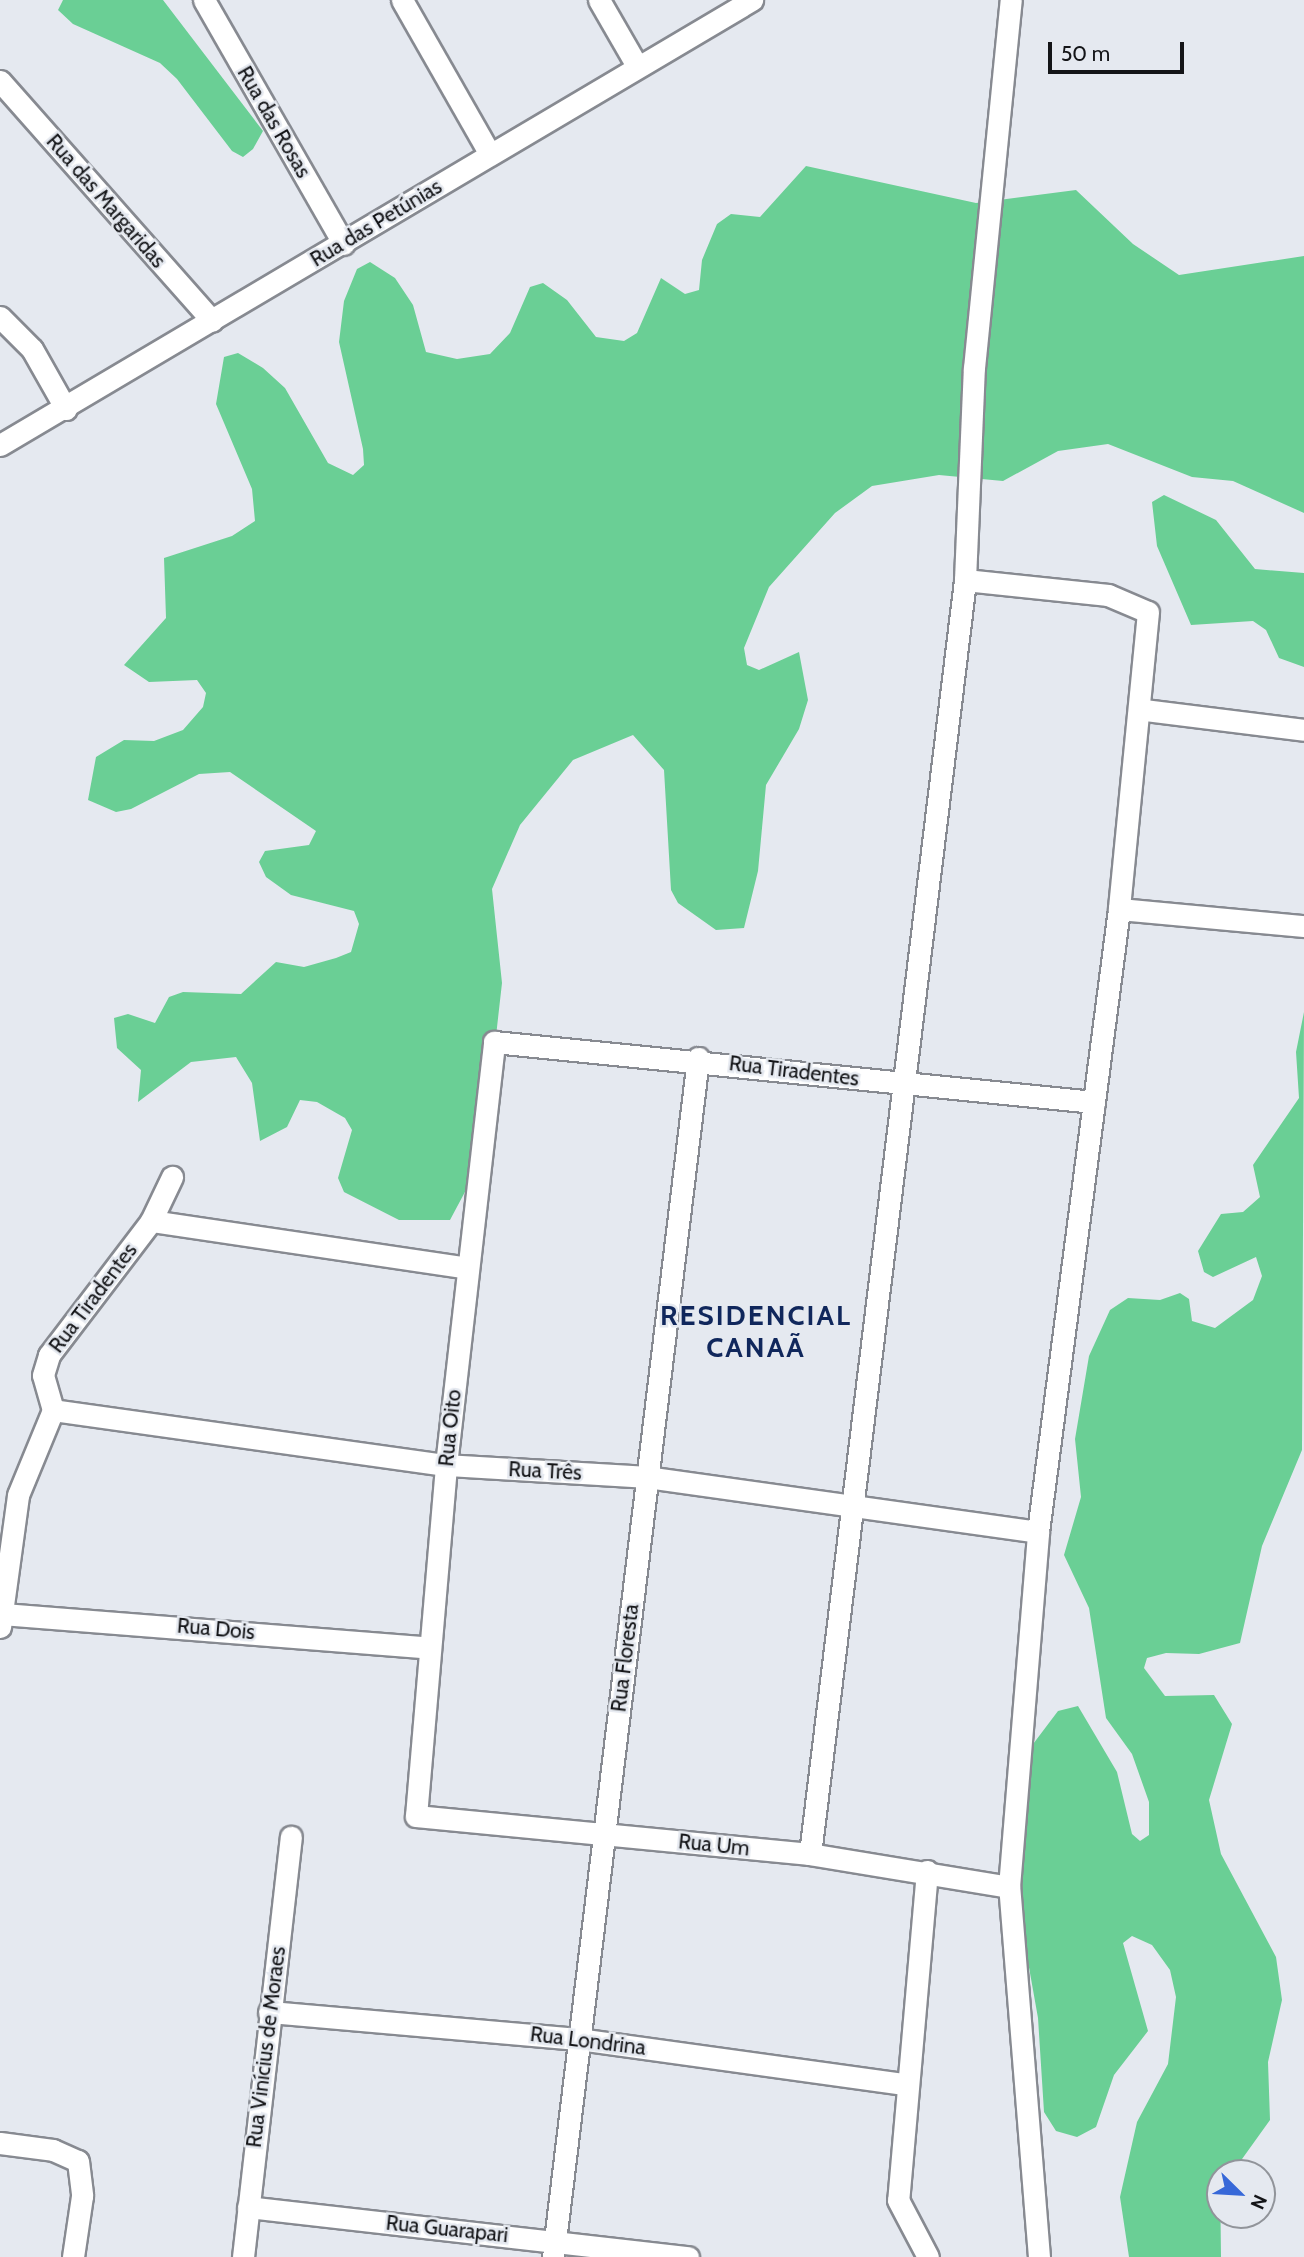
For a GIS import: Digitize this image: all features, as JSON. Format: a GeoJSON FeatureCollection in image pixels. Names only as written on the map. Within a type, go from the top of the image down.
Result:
{"type":"FeatureCollection","features":[{"type":"Feature","properties":{"kind":"street","name":"Rua das Rosas"},"geometry":{"type":"LineString","coordinates":[[204,0],[344,244]]}},
{"type":"Feature","properties":{"kind":"street"},"geometry":{"type":"LineString","coordinates":[[402,0],[490,154]]}},
{"type":"Feature","properties":{"kind":"street"},"geometry":{"type":"LineString","coordinates":[[599,0],[636,64]]}},
{"type":"Feature","properties":{"kind":"street","name":"Rua das Petúnias"},"geometry":{"type":"LineString","coordinates":[[0,446],[344,244],[636,64],[752,0]]}},
{"type":"Feature","properties":{"kind":"street"},"geometry":{"type":"LineString","coordinates":[[810,1854],[900,1084],[965,580],[975,368],[1011,0]]}},
{"type":"Feature","properties":{"kind":"street","name":"Rua das Margaridas"},"geometry":{"type":"LineString","coordinates":[[0,81],[212,321]]}},
{"type":"Feature","properties":{"kind":"street"},"geometry":{"type":"LineString","coordinates":[[0,317],[32,349],[65,409]]}},
{"type":"Feature","properties":{"kind":"street"},"geometry":{"type":"LineString","coordinates":[[965,580],[1108,595],[1148,612],[1144,710],[1038,1532],[1009,1887],[1039,2257]]}},
{"type":"Feature","properties":{"kind":"street"},"geometry":{"type":"LineString","coordinates":[[1144,710],[1304,730]]}},
{"type":"Feature","properties":{"kind":"street"},"geometry":{"type":"LineString","coordinates":[[1119,909],[1304,926]]}},
{"type":"Feature","properties":{"kind":"street","name":"Rua Tiradentes"},"geometry":{"type":"LineString","coordinates":[[494,1042],[698,1058],[900,1084],[1094,1102]]}},
{"type":"Feature","properties":{"kind":"street","name":"Rua Oito"},"geometry":{"type":"LineString","coordinates":[[416,1816],[446,1465],[494,1042]]}},
{"type":"Feature","properties":{"kind":"street","name":"Rua Floresta"},"geometry":{"type":"LineString","coordinates":[[554,2249],[698,1058]]}},
{"type":"Feature","properties":{"kind":"street","name":"Rua Tiradentes"},"geometry":{"type":"LineString","coordinates":[[53,1410],[43,1375],[49,1355],[151,1221],[172,1177]]}},
{"type":"Feature","properties":{"kind":"street"},"geometry":{"type":"LineString","coordinates":[[151,1221],[468,1268]]}},
{"type":"Feature","properties":{"kind":"street"},"geometry":{"type":"LineString","coordinates":[[1,1621],[18,1495],[53,1410]]}},
{"type":"Feature","properties":{"kind":"street","name":"Rua Três"},"geometry":{"type":"LineString","coordinates":[[53,1410],[446,1465],[647,1478],[1038,1532]]}},
{"type":"Feature","properties":{"kind":"street","name":"Rua Dois"},"geometry":{"type":"LineString","coordinates":[[1,1621],[430,1648]]}},
{"type":"Feature","properties":{"kind":"street","name":"Rua Um"},"geometry":{"type":"LineString","coordinates":[[416,1816],[810,1854],[927,1871],[1009,1887]]}},
{"type":"Feature","properties":{"kind":"street","name":"Rua Vinícius de Moraes"},"geometry":{"type":"LineString","coordinates":[[243,2257],[291,1837]]}},
{"type":"Feature","properties":{"kind":"street"},"geometry":{"type":"LineString","coordinates":[[927,1871],[905,2084],[898,2200],[929,2257]]}},
{"type":"Feature","properties":{"kind":"street","name":"Rua Londrina"},"geometry":{"type":"LineString","coordinates":[[269,2012],[579,2039],[905,2084]]}},
{"type":"Feature","properties":{"kind":"street"},"geometry":{"type":"LineString","coordinates":[[0,2143],[53,2150],[78,2161],[82,2196],[73,2257]]}},
{"type":"Feature","properties":{"kind":"street","name":"Rua Guarapari"},"geometry":{"type":"LineString","coordinates":[[248,2207],[554,2249],[688,2257]]}},
{"type":"Feature","properties":{"kind":"green space"},"geometry":{"type":"Polygon","coordinates":[[[63,0],[163,0],[263,131],[253,149],[243,157],[232,151],[177,79],[160,63],[73,24],[58,10],[63,0]]]}},
{"type":"Feature","properties":{"kind":"green space"},"geometry":{"type":"Polygon","coordinates":[[[806,166],[976,203],[1076,190],[1133,244],[1179,275],[1304,256],[1304,513],[1233,481],[1192,477],[1108,444],[1058,451],[1003,481],[939,475],[872,486],[835,513],[769,587],[744,648],[747,665],[759,670],[799,652],[808,700],[799,729],[766,785],[758,871],[744,928],[716,930],[678,903],[671,890],[664,770],[633,735],[573,760],[520,825],[492,889],[502,983],[482,1160],[450,1220],[399,1220],[344,1192],[338,1178],[352,1130],[345,1118],[317,1102],[300,1100],[287,1127],[260,1141],[252,1083],[236,1057],[191,1062],[138,1102],[141,1070],[117,1048],[114,1018],[128,1014],[155,1023],[169,997],[183,992],[241,994],[276,962],[304,967],[336,958],[351,952],[359,924],[354,911],[291,895],[266,877],[259,862],[265,851],[309,845],[316,831],[230,772],[199,774],[131,809],[116,812],[88,800],[96,757],[124,740],[154,741],[183,730],[203,707],[206,693],[197,680],[149,682],[124,665],[166,618],[164,558],[232,536],[255,521],[252,489],[216,404],[224,357],[238,353],[263,368],[285,388],[328,463],[353,475],[364,465],[363,449],[339,342],[344,301],[357,269],[370,262],[395,278],[413,305],[426,352],[457,359],[490,354],[510,333],[530,287],[543,283],[567,300],[596,337],[624,341],[637,333],[661,278],[685,294],[699,290],[702,260],[717,224],[731,214],[760,217],[806,166]]]}},
{"type":"Feature","properties":{"kind":"green space"},"geometry":{"type":"Polygon","coordinates":[[[1164,495],[1216,520],[1255,569],[1304,573],[1304,667],[1279,658],[1266,630],[1253,621],[1191,625],[1157,546],[1152,502],[1164,495]]]}},
{"type":"Feature","properties":{"kind":"green space"},"geometry":{"type":"Polygon","coordinates":[[[1304,1012],[1302,1450],[1262,1546],[1240,1643],[1199,1654],[1166,1653],[1147,1658],[1144,1668],[1165,1696],[1214,1695],[1232,1724],[1209,1800],[1221,1854],[1276,1957],[1282,2000],[1268,2062],[1270,2120],[1242,2159],[1206,2159],[1206,2229],[1221,2229],[1221,2257],[1129,2257],[1120,2197],[1137,2122],[1168,2064],[1176,1997],[1170,1970],[1152,1945],[1132,1936],[1123,1943],[1148,2031],[1114,2075],[1096,2127],[1077,2137],[1056,2131],[1044,2112],[1038,2018],[1009,1855],[1021,1760],[1058,1711],[1078,1706],[1117,1772],[1132,1834],[1140,1841],[1149,1835],[1149,1802],[1132,1754],[1106,1718],[1089,1608],[1064,1555],[1081,1497],[1075,1439],[1089,1356],[1110,1310],[1128,1298],[1160,1300],[1180,1293],[1189,1299],[1192,1321],[1215,1328],[1253,1300],[1262,1276],[1256,1257],[1213,1277],[1204,1272],[1198,1251],[1221,1214],[1243,1212],[1260,1197],[1253,1165],[1299,1098],[1296,1052],[1304,1012]]]}},
{"type":"Feature","properties":{"kind":"district","name":"RESIDENCIAL CANAÃ"},"geometry":{"type":"Point","coordinates":[756,1331]}}]}
